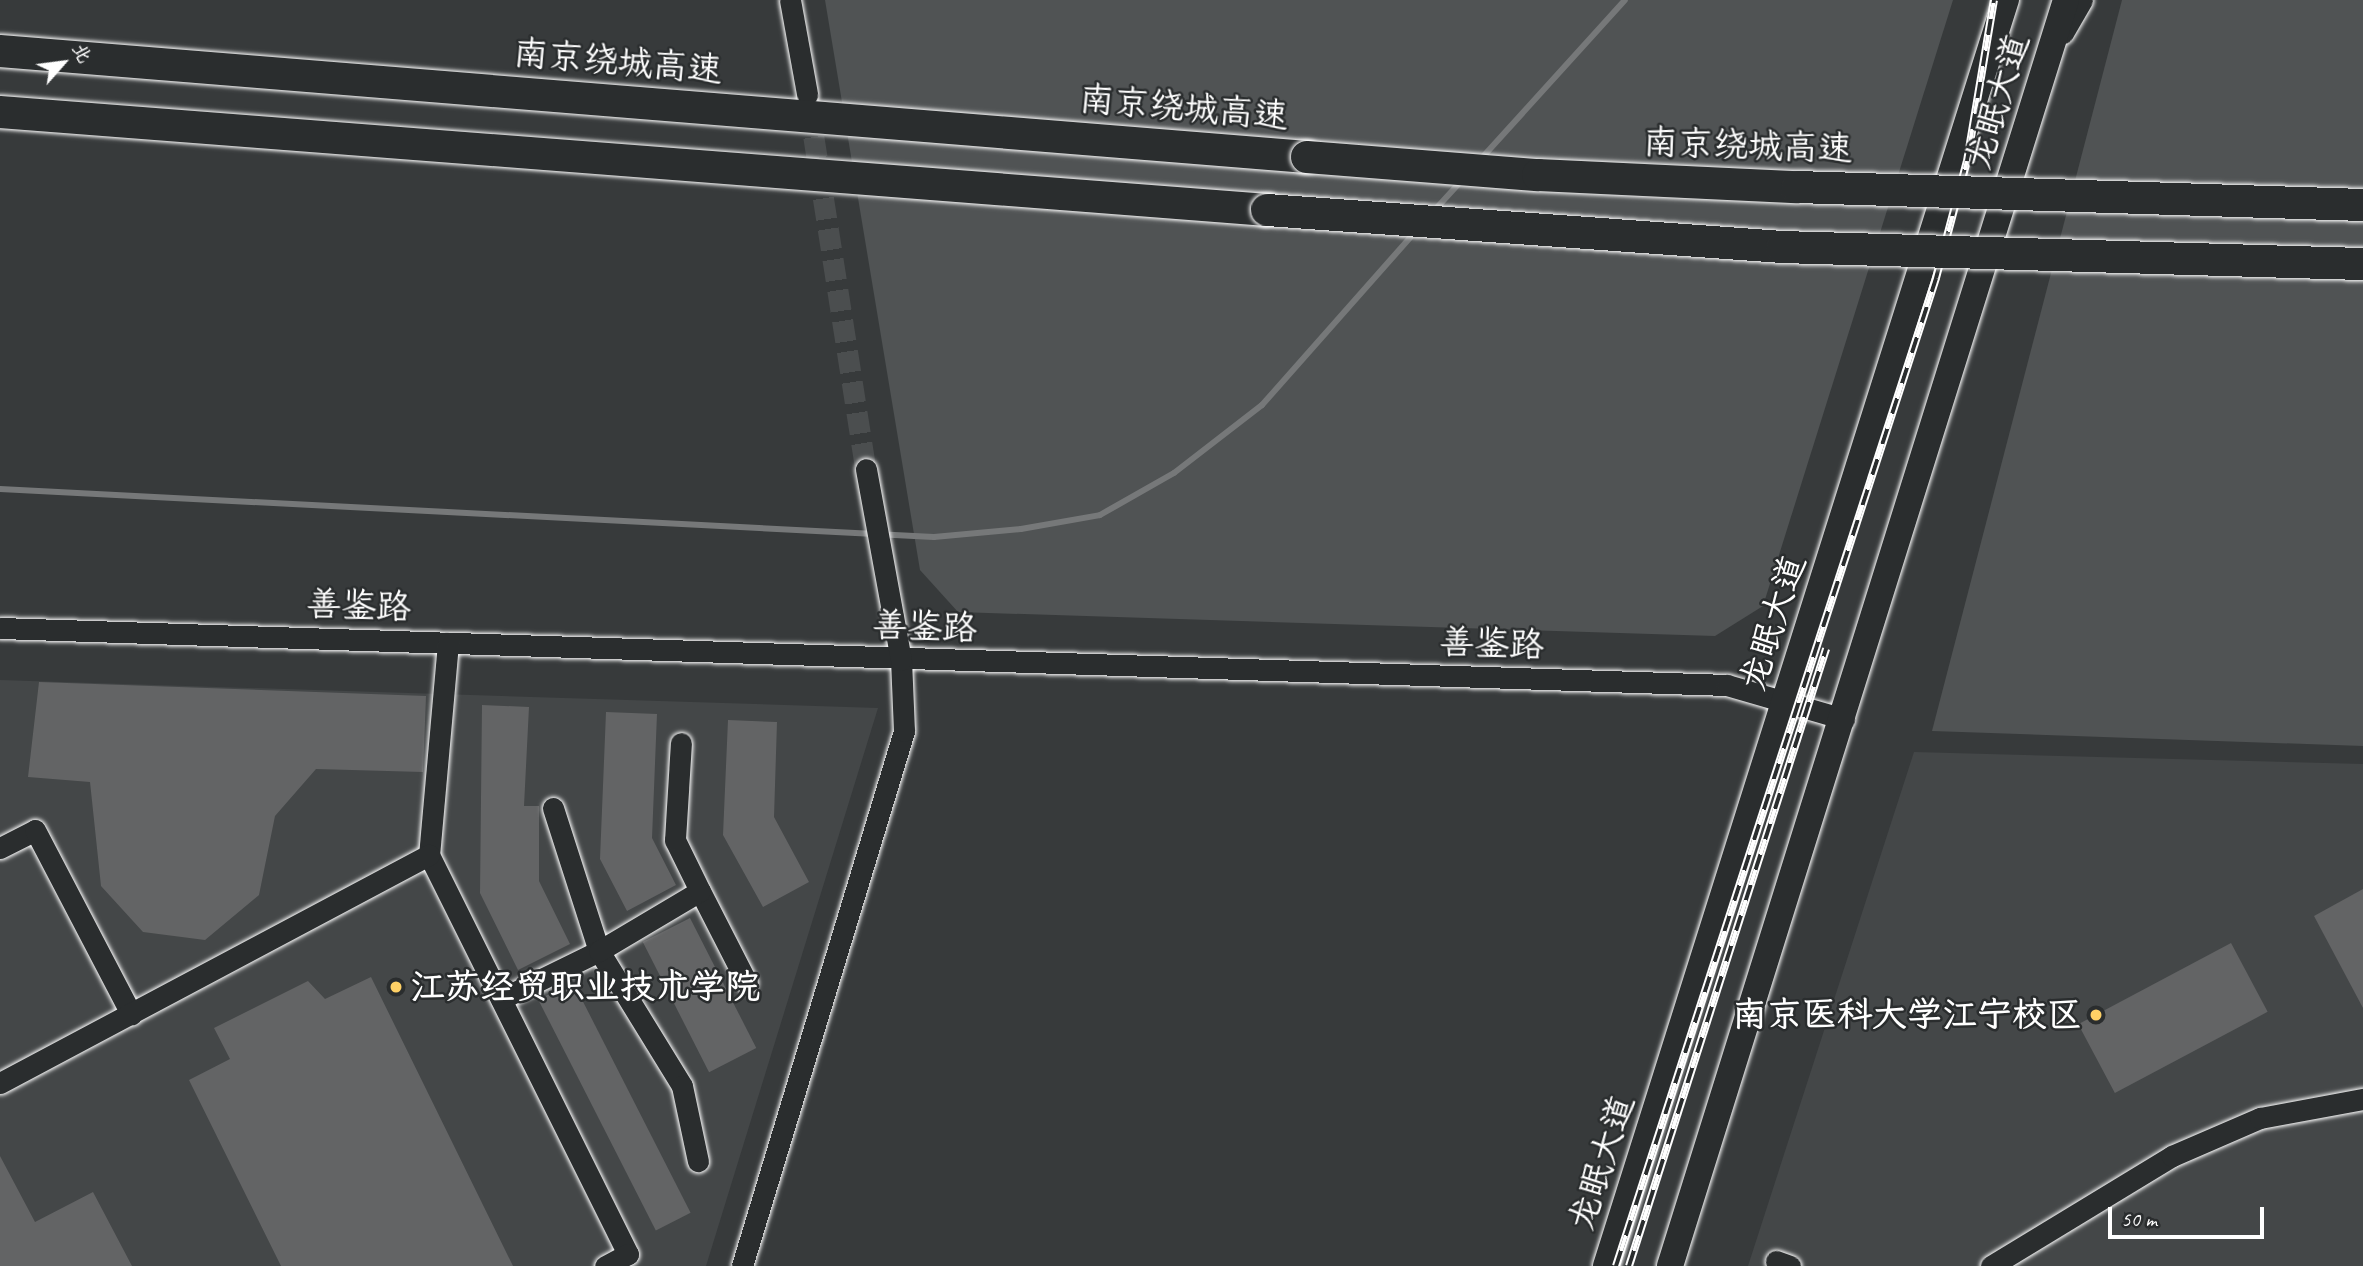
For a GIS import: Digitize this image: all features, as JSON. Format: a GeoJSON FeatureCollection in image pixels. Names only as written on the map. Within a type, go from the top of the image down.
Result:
{"type":"FeatureCollection","features":[{"type":"Feature","properties":{"kind":"highway","name":"南京绕城高速"},"geometry":{"type":"LineString","coordinates":[[0,51],[1538,175],[1756,186],[2363,205]]}},
{"type":"Feature","properties":{"kind":"highway"},"geometry":{"type":"LineString","coordinates":[[0,112],[1782,247],[2363,264]]}},
{"type":"Feature","properties":{"kind":"main road","name":"龙眠大道"},"geometry":{"type":"LineString","coordinates":[[1606,1266],[2006,0]]}},
{"type":"Feature","properties":{"kind":"main road","name":"龙眠大道"},"geometry":{"type":"LineString","coordinates":[[1670,1266],[1844,719],[2066,0]]}},
{"type":"Feature","properties":{"kind":"street"},"geometry":{"type":"LineString","coordinates":[[790,0],[807,94]]}},
{"type":"Feature","properties":{"kind":"street"},"geometry":{"type":"LineString","coordinates":[[2047,63],[2082,0]]}},
{"type":"Feature","properties":{"kind":"street"},"geometry":{"type":"LineString","coordinates":[[742,1266],[904,731],[901,660],[866,469]]}},
{"type":"Feature","properties":{"kind":"street","name":"善鉴路"},"geometry":{"type":"LineString","coordinates":[[0,628],[901,660],[1727,685],[1844,719]]}},
{"type":"Feature","properties":{"kind":"street"},"geometry":{"type":"LineString","coordinates":[[448,643],[429,855],[627,1260],[605,1266]]}},
{"type":"Feature","properties":{"kind":"street"},"geometry":{"type":"LineString","coordinates":[[681,743],[675,840],[747,983]]}},
{"type":"Feature","properties":{"kind":"street"},"geometry":{"type":"LineString","coordinates":[[553,808],[599,951],[682,1086],[698,1161]]}},
{"type":"Feature","properties":{"kind":"street"},"geometry":{"type":"LineString","coordinates":[[0,848],[35,830],[131,1014]]}},
{"type":"Feature","properties":{"kind":"street"},"geometry":{"type":"LineString","coordinates":[[0,1083],[429,855]]}},
{"type":"Feature","properties":{"kind":"street"},"geometry":{"type":"LineString","coordinates":[[501,999],[599,951],[700,891]]}},
{"type":"Feature","properties":{"kind":"street"},"geometry":{"type":"LineString","coordinates":[[1991,1266],[2172,1156],[2260,1118],[2363,1099]]}},
{"type":"Feature","properties":{"kind":"shaded area"},"geometry":{"type":"Polygon","coordinates":[[[825,0],[1953,0],[1763,606],[1715,636],[958,612],[920,570],[825,0]]]}},
{"type":"Feature","properties":{"kind":"shaded area"},"geometry":{"type":"Polygon","coordinates":[[[2122,0],[2363,0],[2363,746],[1932,731],[2122,0]]]}},
{"type":"Feature","properties":{"kind":"shaded area","name":"江苏经贸职业技术学院"},"geometry":{"type":"Polygon","coordinates":[[[0,680],[878,708],[706,1266],[0,1266],[0,680]]]}},
{"type":"Feature","properties":{"kind":"shaded area","name":"南京医科大学江宁校区"},"geometry":{"type":"Polygon","coordinates":[[[1914,752],[2363,764],[2363,1266],[1748,1266],[1914,752]]]}},
{"type":"Feature","properties":{"kind":"building"},"geometry":{"type":"Polygon","coordinates":[[[39,682],[426,696],[423,772],[316,769],[275,816],[259,895],[205,940],[143,932],[101,886],[90,782],[28,777],[39,682]]]}},
{"type":"Feature","properties":{"kind":"building"},"geometry":{"type":"Polygon","coordinates":[[[482,705],[529,707],[524,806],[539,806],[539,881],[570,944],[518,970],[480,893],[482,705]]]}},
{"type":"Feature","properties":{"kind":"building"},"geometry":{"type":"Polygon","coordinates":[[[606,712],[657,714],[652,838],[676,885],[627,911],[600,859],[606,712]]]}},
{"type":"Feature","properties":{"kind":"building"},"geometry":{"type":"Polygon","coordinates":[[[728,720],[777,722],[774,817],[809,882],[763,907],[723,835],[728,720]]]}},
{"type":"Feature","properties":{"kind":"building"},"geometry":{"type":"Polygon","coordinates":[[[2363,889],[2363,1008],[2314,916],[2363,889]]]}},
{"type":"Feature","properties":{"kind":"building"},"geometry":{"type":"Polygon","coordinates":[[[690,918],[756,1048],[709,1072],[643,942],[690,918]]]}},
{"type":"Feature","properties":{"kind":"building"},"geometry":{"type":"Polygon","coordinates":[[[2231,943],[2268,1012],[2115,1093],[2078,1024],[2231,943]]]}},
{"type":"Feature","properties":{"kind":"building"},"geometry":{"type":"Polygon","coordinates":[[[371,977],[513,1266],[281,1266],[189,1080],[230,1059],[214,1028],[308,981],[325,999],[371,977]]]}},
{"type":"Feature","properties":{"kind":"building"},"geometry":{"type":"Polygon","coordinates":[[[573,982],[691,1213],[656,1230],[538,1000],[573,982]]]}},
{"type":"Feature","properties":{"kind":"building"},"geometry":{"type":"Polygon","coordinates":[[[0,1156],[35,1222],[93,1192],[132,1266],[0,1266],[0,1156]]]}},
{"type":"Feature","properties":{"kind":"waterway"},"geometry":{"type":"LineString","coordinates":[[1479,161],[1625,0]]}},
{"type":"Feature","properties":{"kind":"waterway"},"geometry":{"type":"LineString","coordinates":[[1432,213],[1463,179]]}},
{"type":"Feature","properties":{"kind":"waterway"},"geometry":{"type":"LineString","coordinates":[[0,489],[934,537],[1021,529],[1100,515],[1174,473],[1262,405],[1416,231]]}},
{"type":"Feature","properties":{"kind":"tunnel"},"geometry":{"type":"LineString","coordinates":[[809,106],[866,469]]}},
{"type":"Feature","properties":{"kind":"railway"},"geometry":{"type":"LineString","coordinates":[[1616,1266],[1936,278],[1967,161],[1994,0]]}},
{"type":"Feature","properties":{"kind":"railway"},"geometry":{"type":"LineString","coordinates":[[1629,1266],[1826,649]]}},
{"type":"Feature","properties":{"kind":"place","name":"江苏经贸职业技术学院"},"geometry":{"type":"Point","coordinates":[396,987]}},
{"type":"Feature","properties":{"kind":"place","name":"南京医科大学江宁校区"},"geometry":{"type":"Point","coordinates":[2096,1015]}}]}
